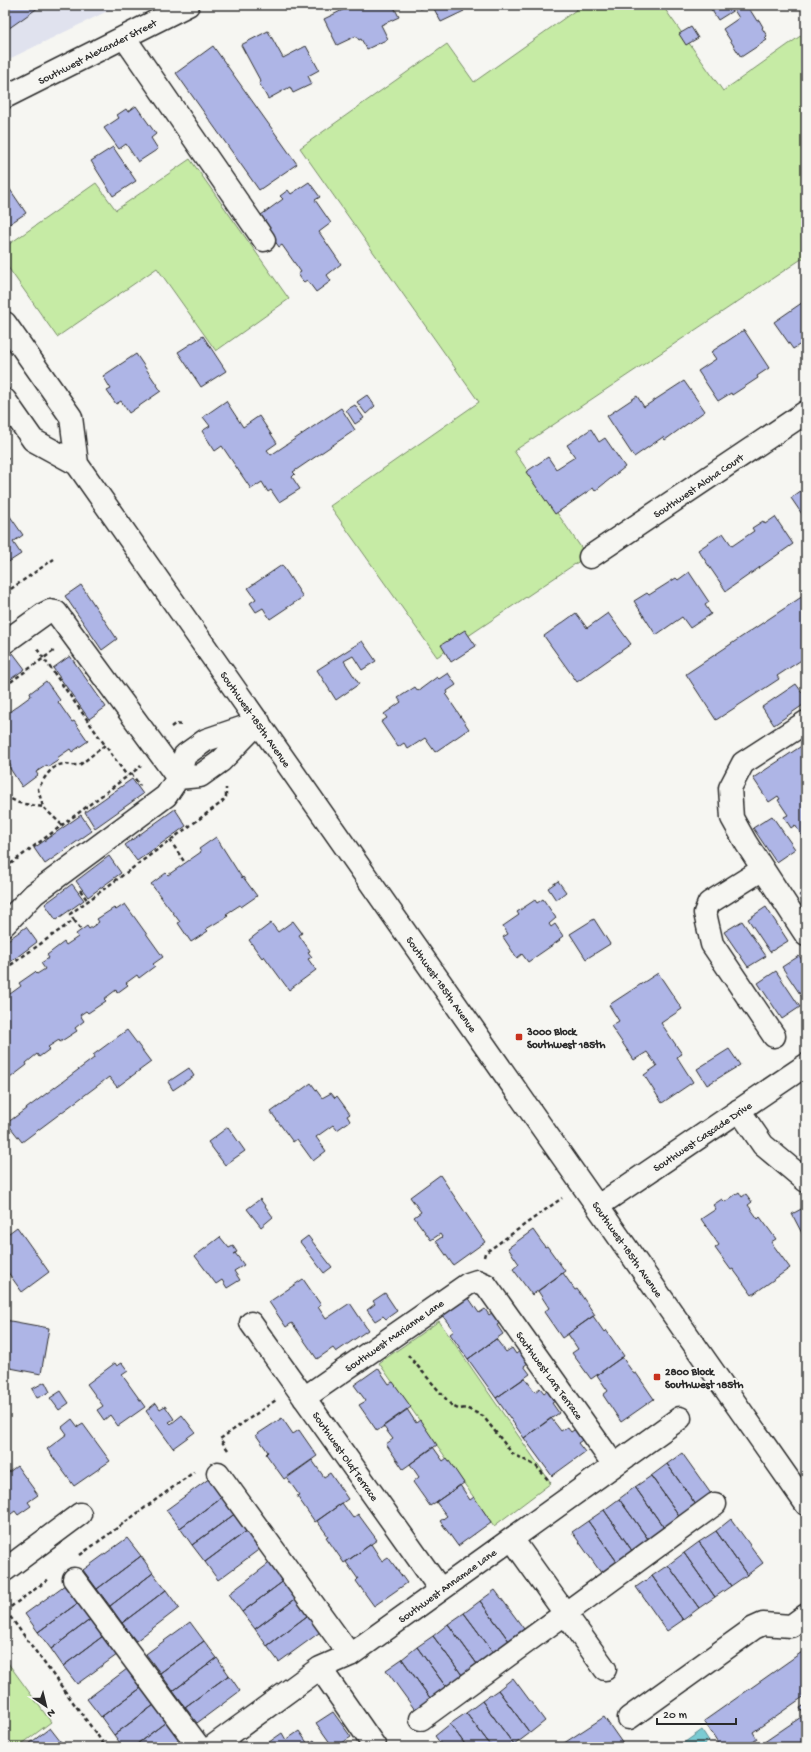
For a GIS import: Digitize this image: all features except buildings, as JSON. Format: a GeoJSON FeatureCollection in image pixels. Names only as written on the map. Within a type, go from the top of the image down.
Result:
{"type":"FeatureCollection","features":[{"type":"Feature","properties":{"kind":"street","name":"Southwest Alexander Street"},"geometry":{"type":"LineString","coordinates":[[5,97],[188,5]]}},
{"type":"Feature","properties":{"kind":"street"},"geometry":{"type":"LineString","coordinates":[[124,37],[264,240]]}},
{"type":"Feature","properties":{"kind":"street","name":"Southwest 185th Avenue"},"geometry":{"type":"LineString","coordinates":[[5,323],[11,336],[71,417],[78,464],[806,1504]]}},
{"type":"Feature","properties":{"kind":"street","name":"Southwest 185th Avenue"},"geometry":{"type":"LineString","coordinates":[[5,400],[33,440],[78,464]]}},
{"type":"Feature","properties":{"kind":"street","name":"Southwest Aloha Court"},"geometry":{"type":"LineString","coordinates":[[590,557],[806,412]]}},
{"type":"Feature","properties":{"kind":"street"},"geometry":{"type":"LineString","coordinates":[[5,642],[50,611],[56,612],[178,778]]}},
{"type":"Feature","properties":{"kind":"street"},"geometry":{"type":"LineString","coordinates":[[5,924],[34,894],[166,796],[178,778],[185,755],[206,740],[259,722]]}},
{"type":"Feature","properties":{"kind":"street"},"geometry":{"type":"LineString","coordinates":[[806,722],[743,763],[730,788],[732,818],[806,935]]}},
{"type":"Feature","properties":{"kind":"street"},"geometry":{"type":"LineString","coordinates":[[763,869],[709,903],[705,913],[708,931],[716,952],[774,1036]]}},
{"type":"Feature","properties":{"kind":"street","name":"Southwest Cascade Drive"},"geometry":{"type":"LineString","coordinates":[[598,1206],[806,1065]]}},
{"type":"Feature","properties":{"kind":"street"},"geometry":{"type":"LineString","coordinates":[[739,1110],[763,1145],[806,1181]]}},
{"type":"Feature","properties":{"kind":"street","name":"Southwest Marianne Lane"},"geometry":{"type":"LineString","coordinates":[[300,1392],[391,1338],[468,1284],[482,1283]]}},
{"type":"Feature","properties":{"kind":"street","name":"Southwest Lars Terrace"},"geometry":{"type":"LineString","coordinates":[[482,1283],[614,1465]]}},
{"type":"Feature","properties":{"kind":"street","name":"Southwest Olaf Terrace"},"geometry":{"type":"LineString","coordinates":[[251,1323],[440,1590]]}},
{"type":"Feature","properties":{"kind":"street","name":"Southwest Annamae Lane"},"geometry":{"type":"LineString","coordinates":[[212,1747],[320,1668],[350,1655],[680,1418]]}},
{"type":"Feature","properties":{"kind":"street"},"geometry":{"type":"LineString","coordinates":[[218,1473],[350,1655]]}},
{"type":"Feature","properties":{"kind":"street"},"geometry":{"type":"LineString","coordinates":[[421,1719],[715,1504]]}},
{"type":"Feature","properties":{"kind":"street"},"geometry":{"type":"LineString","coordinates":[[5,1570],[80,1514]]}},
{"type":"Feature","properties":{"kind":"street"},"geometry":{"type":"LineString","coordinates":[[512,1539],[605,1669]]}},
{"type":"Feature","properties":{"kind":"street"},"geometry":{"type":"LineString","coordinates":[[74,1579],[199,1747]]}},
{"type":"Feature","properties":{"kind":"street"},"geometry":{"type":"LineString","coordinates":[[629,1718],[754,1628],[763,1624],[791,1626],[806,1615]]}},
{"type":"Feature","properties":{"kind":"street"},"geometry":{"type":"LineString","coordinates":[[320,1668],[375,1747]]}},
{"type":"Feature","properties":{"kind":"path"},"geometry":{"type":"LineString","coordinates":[[5,460],[10,457]]}},
{"type":"Feature","properties":{"kind":"path"},"geometry":{"type":"LineString","coordinates":[[5,593],[54,559]]}},
{"type":"Feature","properties":{"kind":"path"},"geometry":{"type":"LineString","coordinates":[[23,629],[127,776]]}},
{"type":"Feature","properties":{"kind":"path"},"geometry":{"type":"LineString","coordinates":[[5,686],[75,636]]}},
{"type":"Feature","properties":{"kind":"path"},"geometry":{"type":"LineString","coordinates":[[62,825],[43,807],[38,789],[47,773],[56,764],[76,766],[81,764],[105,745]]}},
{"type":"Feature","properties":{"kind":"path"},"geometry":{"type":"LineString","coordinates":[[5,868],[160,752]]}},
{"type":"Feature","properties":{"kind":"path"},"geometry":{"type":"LineString","coordinates":[[5,796],[19,802],[43,807]]}},
{"type":"Feature","properties":{"kind":"path"},"geometry":{"type":"LineString","coordinates":[[170,840],[185,863]]}},
{"type":"Feature","properties":{"kind":"path"},"geometry":{"type":"LineString","coordinates":[[74,920],[82,931]]}},
{"type":"Feature","properties":{"kind":"path"},"geometry":{"type":"LineString","coordinates":[[482,1283],[485,1253],[582,1184]]}},
{"type":"Feature","properties":{"kind":"path"},"geometry":{"type":"LineString","coordinates":[[391,1338],[422,1369],[452,1406],[458,1409],[466,1408],[483,1416],[512,1453],[536,1466],[553,1486]]}},
{"type":"Feature","properties":{"kind":"path"},"geometry":{"type":"LineString","coordinates":[[229,1452],[220,1439],[300,1392]]}},
{"type":"Feature","properties":{"kind":"path"},"geometry":{"type":"LineString","coordinates":[[77,1558],[194,1471],[207,1468],[218,1473]]}},
{"type":"Feature","properties":{"kind":"path"},"geometry":{"type":"LineString","coordinates":[[53,1576],[5,1611],[106,1747]]}},
{"type":"Feature","properties":{"kind":"shaded area"},"geometry":{"type":"Polygon","coordinates":[[[5,5],[120,5],[5,61],[5,5]]]}},
{"type":"Feature","properties":{"kind":"green space"},"geometry":{"type":"Polygon","coordinates":[[[583,5],[662,5],[723,91],[806,32],[806,256],[514,451],[587,556],[437,657],[330,506],[479,402],[300,148],[447,44],[474,82],[583,5]]]}},
{"type":"Feature","properties":{"kind":"green space"},"geometry":{"type":"Polygon","coordinates":[[[190,159],[289,299],[216,351],[157,268],[57,337],[5,263],[5,247],[96,183],[116,210],[190,159]]]}},
{"type":"Feature","properties":{"kind":"green space"},"geometry":{"type":"Polygon","coordinates":[[[439,1321],[551,1483],[494,1526],[379,1363],[439,1321]]]}},
{"type":"Feature","properties":{"kind":"green space"},"geometry":{"type":"Polygon","coordinates":[[[5,1659],[51,1722],[18,1747],[5,1747],[5,1659]]]}},
{"type":"Feature","properties":{"kind":"water"},"geometry":{"type":"Polygon","coordinates":[[[702,1730],[709,1741],[701,1747],[678,1747],[702,1730]]]}},
{"type":"Feature","properties":{"kind":"place","name":"3000 Block Southwest 185th"},"geometry":{"type":"Point","coordinates":[519,1037]}},
{"type":"Feature","properties":{"kind":"place","name":"2800 Block Southwest 185th"},"geometry":{"type":"Point","coordinates":[657,1377]}}]}
